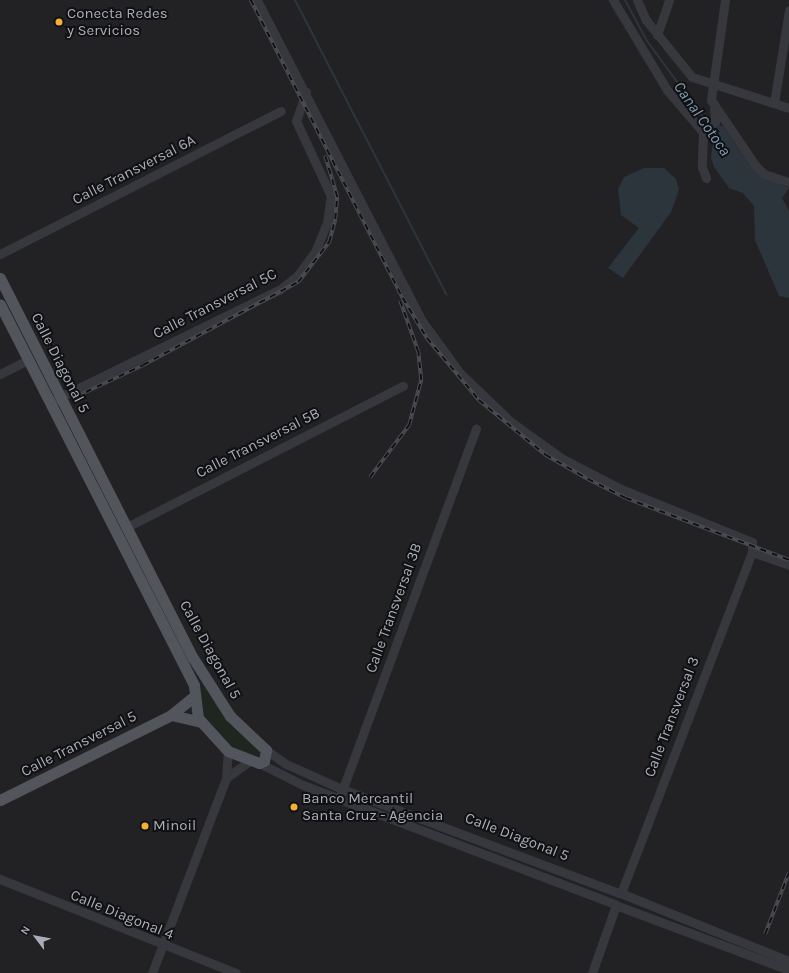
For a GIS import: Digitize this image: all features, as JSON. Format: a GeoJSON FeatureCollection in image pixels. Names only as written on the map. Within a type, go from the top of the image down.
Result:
{"type":"FeatureCollection","features":[{"type":"Feature","properties":{"kind":"main road","name":"Calle Diagonal 5"},"geometry":{"type":"LineString","coordinates":[[0,278],[55,400],[161,603],[230,716],[266,750]]}},
{"type":"Feature","properties":{"kind":"main road","name":"Calle Diagonal 5"},"geometry":{"type":"LineString","coordinates":[[0,305],[28,360],[55,400]]}},
{"type":"Feature","properties":{"kind":"main road","name":"Calle Diagonal 5"},"geometry":{"type":"LineString","coordinates":[[84,455],[127,527],[161,603],[194,691],[201,722],[228,751],[255,762]]}},
{"type":"Feature","properties":{"kind":"main road"},"geometry":{"type":"LineString","coordinates":[[194,691],[201,681],[209,683]]}},
{"type":"Feature","properties":{"kind":"main road","name":"Calle Transversal 5"},"geometry":{"type":"LineString","coordinates":[[0,800],[171,715],[194,691]]}},
{"type":"Feature","properties":{"kind":"main road"},"geometry":{"type":"LineString","coordinates":[[171,715],[201,722]]}},
{"type":"Feature","properties":{"kind":"main road"},"geometry":{"type":"LineString","coordinates":[[255,762],[264,761],[266,750]]}},
{"type":"Feature","properties":{"kind":"street"},"geometry":{"type":"LineString","coordinates":[[257,0],[306,92],[422,321],[459,372],[511,422],[561,458],[620,489],[748,539],[753,547],[752,552],[789,565]]}},
{"type":"Feature","properties":{"kind":"street"},"geometry":{"type":"LineString","coordinates":[[612,0],[667,90],[708,129]]}},
{"type":"Feature","properties":{"kind":"street"},"geometry":{"type":"LineString","coordinates":[[637,0],[657,35],[683,70],[712,85],[789,108]]}},
{"type":"Feature","properties":{"kind":"street"},"geometry":{"type":"LineString","coordinates":[[657,35],[669,0]]}},
{"type":"Feature","properties":{"kind":"street"},"geometry":{"type":"LineString","coordinates":[[725,0],[712,85],[711,100],[714,109],[755,165],[764,174],[789,182]]}},
{"type":"Feature","properties":{"kind":"street"},"geometry":{"type":"LineString","coordinates":[[774,103],[789,10]]}},
{"type":"Feature","properties":{"kind":"street","name":"Calle Transversal 5C"},"geometry":{"type":"LineString","coordinates":[[55,400],[279,290],[298,275],[315,252],[327,223],[331,196],[296,121],[306,92]]}},
{"type":"Feature","properties":{"kind":"street"},"geometry":{"type":"LineString","coordinates":[[706,178],[702,167],[708,129],[714,109]]}},
{"type":"Feature","properties":{"kind":"street","name":"Calle Transversal 6A"},"geometry":{"type":"LineString","coordinates":[[0,254],[281,111]]}},
{"type":"Feature","properties":{"kind":"street"},"geometry":{"type":"LineString","coordinates":[[0,374],[28,360]]}},
{"type":"Feature","properties":{"kind":"street","name":"Calle Transversal 5B"},"geometry":{"type":"LineString","coordinates":[[127,527],[403,386]]}},
{"type":"Feature","properties":{"kind":"street","name":"Calle Transversal 3B"},"geometry":{"type":"LineString","coordinates":[[339,799],[476,428]]}},
{"type":"Feature","properties":{"kind":"street","name":"Calle Transversal 3"},"geometry":{"type":"LineString","coordinates":[[616,905],[613,896],[621,893],[752,552]]}},
{"type":"Feature","properties":{"kind":"street","name":"Calle Diagonal 5"},"geometry":{"type":"LineString","coordinates":[[266,750],[286,764],[342,789],[621,893],[789,961]]}},
{"type":"Feature","properties":{"kind":"street"},"geometry":{"type":"LineString","coordinates":[[152,973],[226,778],[228,751]]}},
{"type":"Feature","properties":{"kind":"street"},"geometry":{"type":"LineString","coordinates":[[226,778],[255,762]]}},
{"type":"Feature","properties":{"kind":"street","name":"Calle Diagonal 5"},"geometry":{"type":"LineString","coordinates":[[255,762],[339,799],[789,970]]}},
{"type":"Feature","properties":{"kind":"street"},"geometry":{"type":"LineString","coordinates":[[280,774],[279,769],[286,764]]}},
{"type":"Feature","properties":{"kind":"street"},"geometry":{"type":"LineString","coordinates":[[408,825],[412,815]]}},
{"type":"Feature","properties":{"kind":"street","name":"Calle Diagonal 4"},"geometry":{"type":"LineString","coordinates":[[0,879],[162,946],[236,973]]}},
{"type":"Feature","properties":{"kind":"street"},"geometry":{"type":"LineString","coordinates":[[592,973],[616,905]]}},
{"type":"Feature","properties":{"kind":"shaded area"},"geometry":{"type":"Polygon","coordinates":[[[0,0],[789,0],[789,973],[0,973],[0,0]]]}},
{"type":"Feature","properties":{"kind":"shaded area"},"geometry":{"type":"Polygon","coordinates":[[[715,125],[723,126],[752,168],[789,188],[782,198],[789,211],[789,298],[779,296],[755,240],[754,206],[743,193],[729,188],[714,167],[711,158],[715,125]]]}},
{"type":"Feature","properties":{"kind":"shaded area"},"geometry":{"type":"Polygon","coordinates":[[[644,168],[664,168],[676,179],[679,190],[671,212],[623,278],[608,268],[639,228],[621,215],[618,189],[624,177],[644,168]]]}},
{"type":"Feature","properties":{"kind":"shaded area"},"geometry":{"type":"Polygon","coordinates":[[[202,685],[207,686],[263,751],[261,756],[236,751],[211,731],[200,710],[202,685]]]}},
{"type":"Feature","properties":{"kind":"waterway"},"geometry":{"type":"LineString","coordinates":[[295,0],[446,294]]}},
{"type":"Feature","properties":{"kind":"waterway","name":"Canal Cotoca"},"geometry":{"type":"LineString","coordinates":[[625,0],[647,41],[709,125]]}},
{"type":"Feature","properties":{"kind":"railway"},"geometry":{"type":"LineString","coordinates":[[251,0],[403,298],[427,338],[479,400],[546,455],[588,479],[626,498],[789,560]]}},
{"type":"Feature","properties":{"kind":"railway"},"geometry":{"type":"LineString","coordinates":[[75,397],[143,365],[298,282],[329,242],[335,219],[337,197],[325,156]]}},
{"type":"Feature","properties":{"kind":"railway"},"geometry":{"type":"LineString","coordinates":[[370,477],[409,425],[421,380],[418,352],[400,301]]}},
{"type":"Feature","properties":{"kind":"railway"},"geometry":{"type":"LineString","coordinates":[[765,934],[789,872]]}},
{"type":"Feature","properties":{"kind":"place","name":"Conecta Redes y Servicios"},"geometry":{"type":"Point","coordinates":[59,22]}},
{"type":"Feature","properties":{"kind":"place","name":"Banco Mercantil Santa Cruz - Agencia"},"geometry":{"type":"Point","coordinates":[294,807]}},
{"type":"Feature","properties":{"kind":"place","name":"Minoil"},"geometry":{"type":"Point","coordinates":[145,826]}}]}
